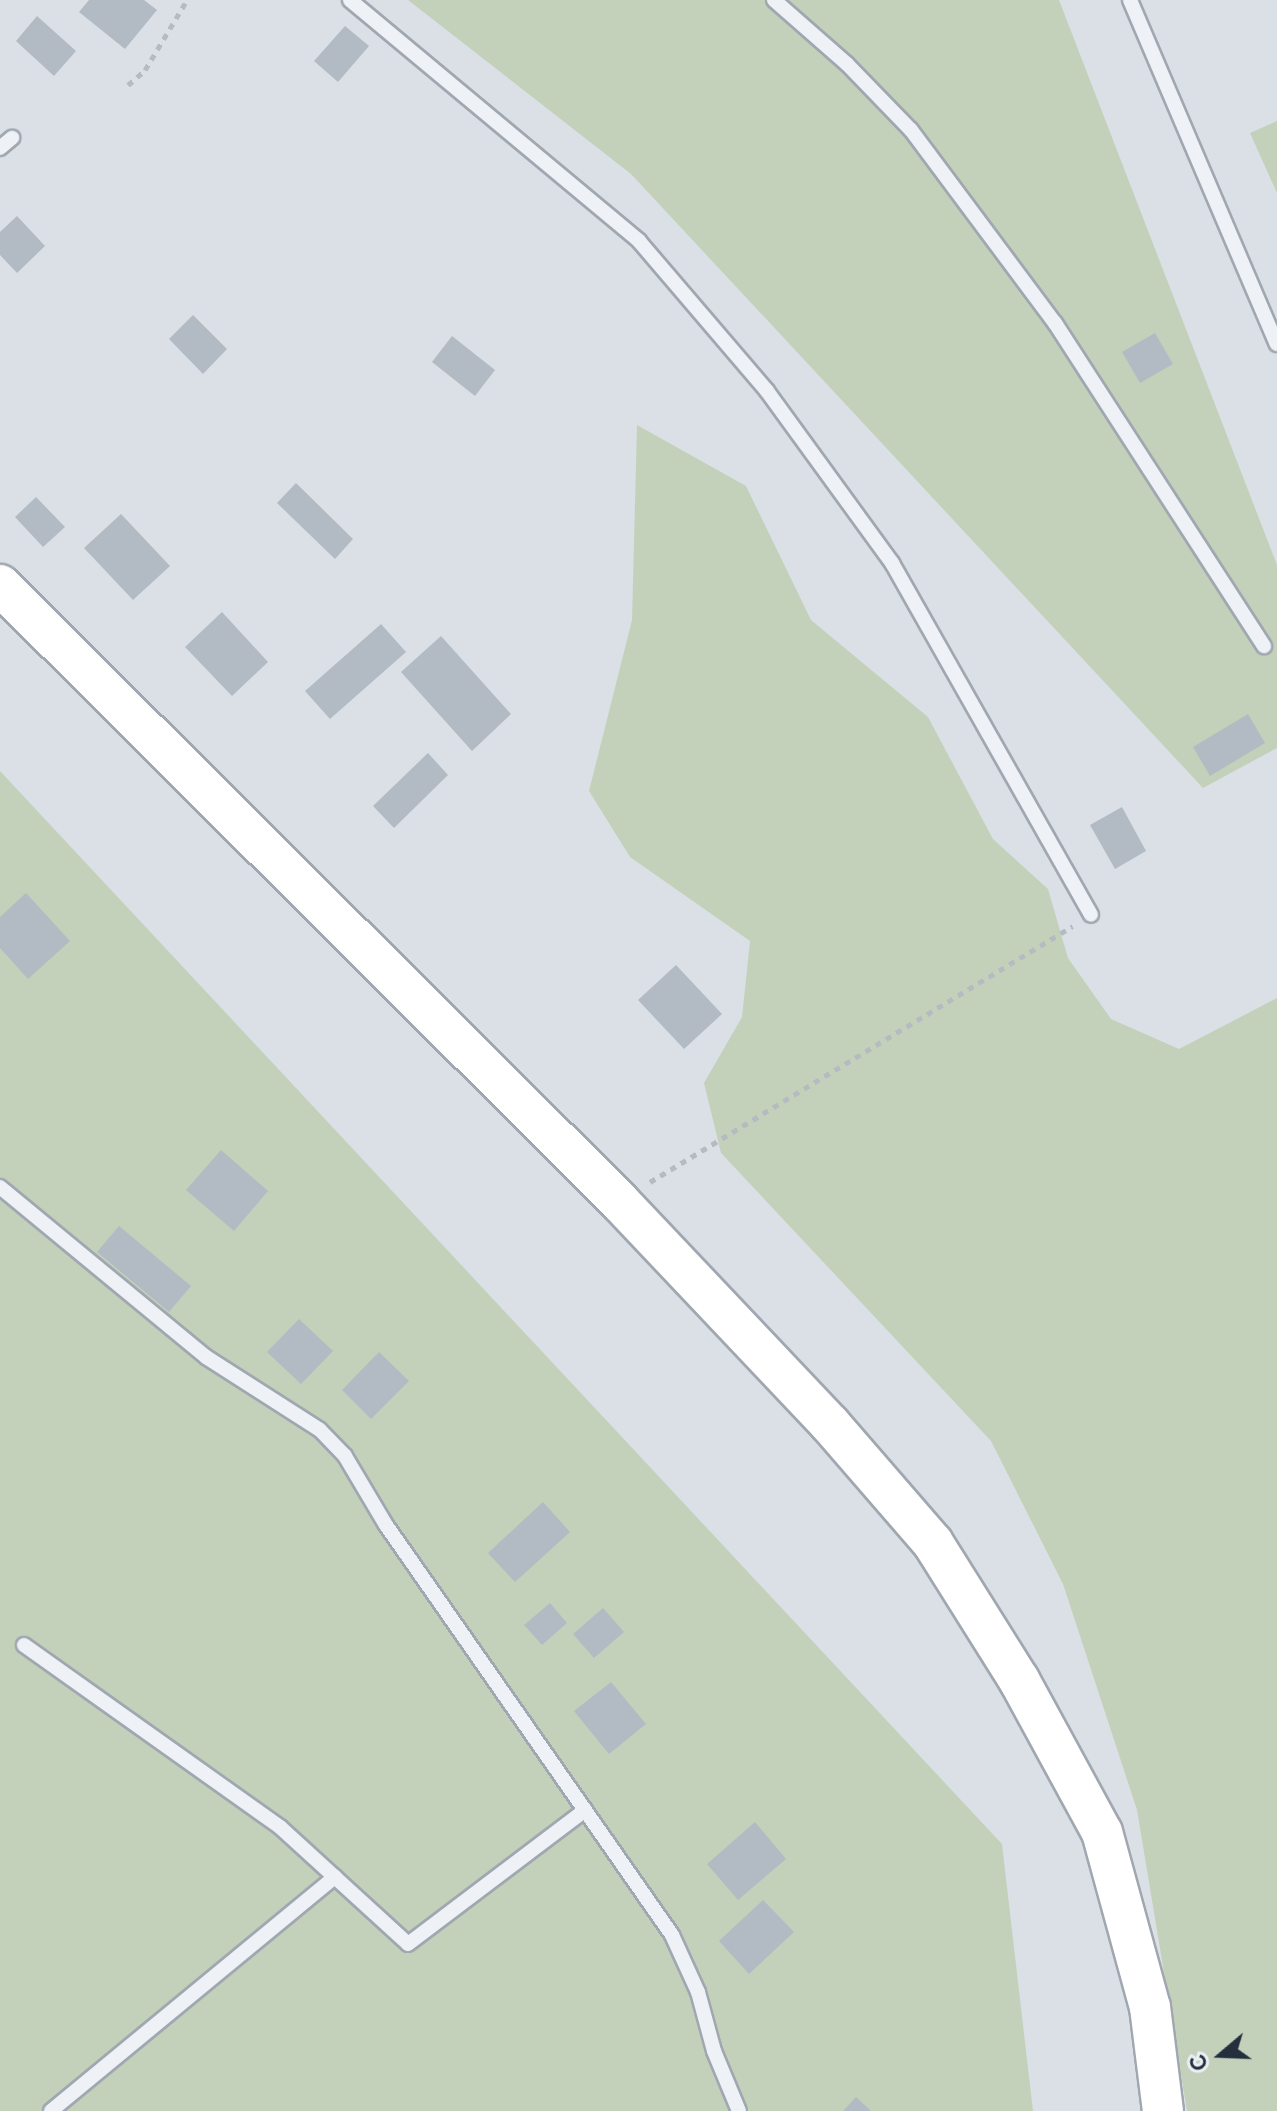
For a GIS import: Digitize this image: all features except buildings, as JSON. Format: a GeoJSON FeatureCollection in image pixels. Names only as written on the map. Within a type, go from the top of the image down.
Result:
{"type":"FeatureCollection","features":[{"type":"Feature","properties":{"kind":"street"},"geometry":{"type":"LineString","coordinates":[[0,585],[75,664],[619,1201],[830,1424],[933,1543],[1019,1680],[1102,1832],[1150,2007],[1163,2111]]}},
{"type":"Feature","properties":{"kind":"lane"},"geometry":{"type":"LineString","coordinates":[[350,0],[639,241],[767,391],[892,563],[1091,915]]}},
{"type":"Feature","properties":{"kind":"lane"},"geometry":{"type":"LineString","coordinates":[[774,0],[847,64],[911,130],[1055,323],[1264,646]]}},
{"type":"Feature","properties":{"kind":"lane"},"geometry":{"type":"LineString","coordinates":[[1130,0],[1277,344]]}},
{"type":"Feature","properties":{"kind":"lane"},"geometry":{"type":"LineString","coordinates":[[0,1187],[206,1357],[320,1430],[345,1456],[386,1525],[672,1935],[698,1992],[714,2051],[739,2111]]}},
{"type":"Feature","properties":{"kind":"lane"},"geometry":{"type":"LineString","coordinates":[[24,1645],[280,1827],[408,1944],[585,1810]]}},
{"type":"Feature","properties":{"kind":"lane"},"geometry":{"type":"LineString","coordinates":[[51,2111],[335,1877]]}},
{"type":"Feature","properties":{"kind":"path"},"geometry":{"type":"LineString","coordinates":[[128,85],[145,70],[187,0]]}},
{"type":"Feature","properties":{"kind":"path"},"geometry":{"type":"LineString","coordinates":[[619,1201],[1091,915]]}},
{"type":"Feature","properties":{"kind":"green space"},"geometry":{"type":"Polygon","coordinates":[[[408,0],[1059,0],[1277,565],[1277,748],[1203,788],[631,174],[408,0]]]}},
{"type":"Feature","properties":{"kind":"green space"},"geometry":{"type":"Polygon","coordinates":[[[1277,121],[1277,193],[1250,133],[1277,121]]]}},
{"type":"Feature","properties":{"kind":"green space"},"geometry":{"type":"Polygon","coordinates":[[[637,425],[746,486],[811,620],[928,717],[993,839],[1048,889],[1068,958],[1111,1019],[1179,1049],[1277,998],[1277,2111],[1187,2111],[1137,1810],[1063,1584],[991,1441],[721,1153],[704,1083],[742,1017],[750,941],[630,857],[589,791],[632,620],[637,425]]]}},
{"type":"Feature","properties":{"kind":"green space"},"geometry":{"type":"Polygon","coordinates":[[[0,771],[1002,1844],[1033,2111],[0,2111],[0,771]]]}}]}
